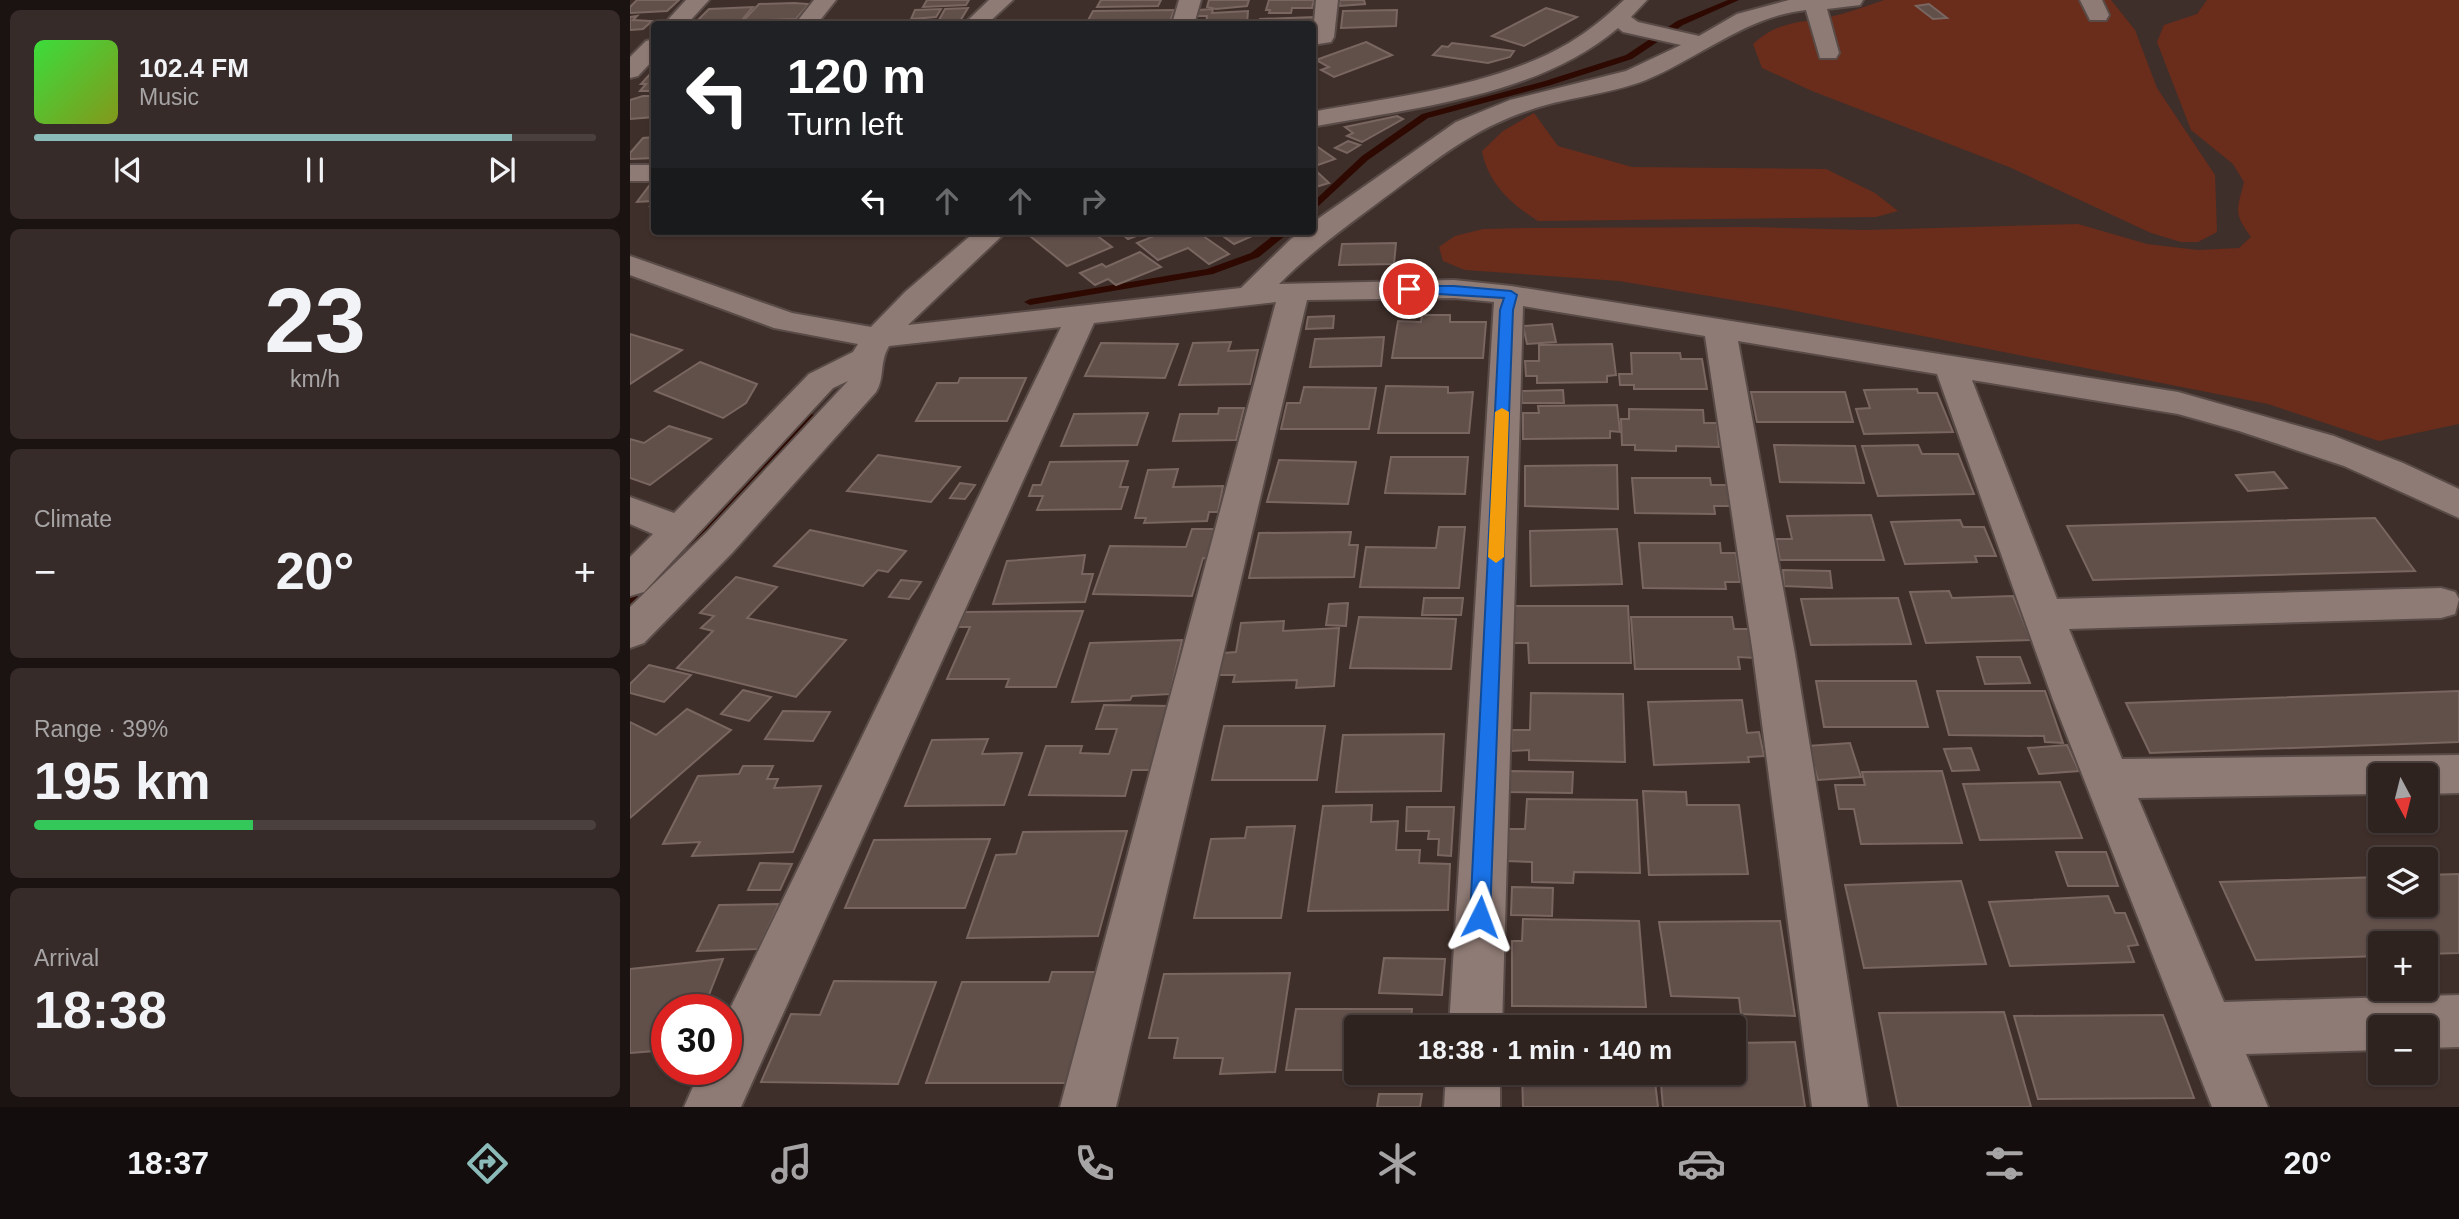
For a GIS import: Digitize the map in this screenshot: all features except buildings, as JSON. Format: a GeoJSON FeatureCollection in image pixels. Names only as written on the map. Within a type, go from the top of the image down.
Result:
{"type":"FeatureCollection","features":[{"type":"Feature","properties":{"kind":"street"},"geometry":{"type":"LineString","coordinates":[[678,21],[698,0]]}},
{"type":"Feature","properties":{"kind":"street"},"geometry":{"type":"LineString","coordinates":[[808,21],[825,0]]}},
{"type":"Feature","properties":{"kind":"street"},"geometry":{"type":"LineString","coordinates":[[978,21],[1002,0]]}},
{"type":"Feature","properties":{"kind":"street"},"geometry":{"type":"LineString","coordinates":[[1184,21],[1190,0]]}},
{"type":"Feature","properties":{"kind":"street"},"geometry":{"type":"LineString","coordinates":[[1316,38],[1323,37],[1327,0]]}},
{"type":"Feature","properties":{"kind":"street"},"geometry":{"type":"LineString","coordinates":[[1316,119],[1461,89],[1520,72],[1569,52],[1624,23],[1636,0]]}},
{"type":"Feature","properties":{"kind":"street"},"geometry":{"type":"LineString","coordinates":[[1316,234],[1465,127],[1519,105],[1634,76],[1765,12],[1852,0]]}},
{"type":"Feature","properties":{"kind":"street"},"geometry":{"type":"LineString","coordinates":[[1815,4],[1828,53]]}},
{"type":"Feature","properties":{"kind":"street"},"geometry":{"type":"LineString","coordinates":[[1624,23],[1701,43]]}},
{"type":"Feature","properties":{"kind":"street"},"geometry":{"type":"LineString","coordinates":[[630,173],[651,173]]}},
{"type":"Feature","properties":{"kind":"street"},"geometry":{"type":"LineString","coordinates":[[630,582],[821,381],[872,349],[939,276],[988,235]]}},
{"type":"Feature","properties":{"kind":"street"},"geometry":{"type":"LineString","coordinates":[[1252,294],[1301,245],[1315,235]]}},
{"type":"Feature","properties":{"kind":"street"},"geometry":{"type":"LineString","coordinates":[[630,265],[872,349],[1082,316],[1252,294],[1454,289],[1511,295],[2178,403],[2286,430],[2376,464],[2459,505]]}},
{"type":"Feature","properties":{"kind":"street"},"geometry":{"type":"LineString","coordinates":[[1088,1107],[1294,291]]}},
{"type":"Feature","properties":{"kind":"street"},"geometry":{"type":"LineString","coordinates":[[1476,1015],[1507,310],[1511,295]]}},
{"type":"Feature","properties":{"kind":"street"},"geometry":{"type":"LineString","coordinates":[[712,1107],[1082,316]]}},
{"type":"Feature","properties":{"kind":"street"},"geometry":{"type":"LineString","coordinates":[[1720,328],[1776,668],[1840,1107]]}},
{"type":"Feature","properties":{"kind":"street"},"geometry":{"type":"LineString","coordinates":[[630,632],[720,542],[864,385],[872,349]]}},
{"type":"Feature","properties":{"kind":"street"},"geometry":{"type":"LineString","coordinates":[[1950,365],[2107,779],[2240,1107]]}},
{"type":"Feature","properties":{"kind":"street"},"geometry":{"type":"LineString","coordinates":[[630,510],[681,530]]}},
{"type":"Feature","properties":{"kind":"street"},"geometry":{"type":"LineString","coordinates":[[2044,615],[2441,603]]}},
{"type":"Feature","properties":{"kind":"street"},"geometry":{"type":"LineString","coordinates":[[2438,774],[2459,774]]}},
{"type":"Feature","properties":{"kind":"street"},"geometry":{"type":"LineString","coordinates":[[2107,779],[2368,775]]}},
{"type":"Feature","properties":{"kind":"street"},"geometry":{"type":"LineString","coordinates":[[2208,1029],[2459,1021]]}},
{"type":"Feature","properties":{"kind":"street"},"geometry":{"type":"LineString","coordinates":[[1472,1107],[1473,1085]]}},
{"type":"Feature","properties":{"kind":"shaded area"},"geometry":{"type":"Polygon","coordinates":[[[1884,0],[2111,0],[2135,30],[2157,88],[2215,175],[2217,232],[2198,242],[2181,242],[2151,233],[2009,167],[1812,91],[1762,68],[1753,44],[1762,36],[1789,24],[1837,15],[1884,0]]]}},
{"type":"Feature","properties":{"kind":"shaded area"},"geometry":{"type":"Polygon","coordinates":[[[2207,0],[2459,0],[2459,424],[2379,441],[2268,404],[1775,307],[1619,281],[1465,270],[1443,261],[1439,247],[1455,236],[1483,229],[1527,228],[1752,227],[1864,230],[2078,224],[2147,244],[2198,250],[2239,248],[2251,237],[2241,222],[2238,211],[2244,182],[2233,164],[2191,130],[2157,42],[2164,25],[2197,14],[2207,0]]]}},
{"type":"Feature","properties":{"kind":"shaded area"},"geometry":{"type":"Polygon","coordinates":[[[1534,113],[1558,146],[1632,167],[1826,169],[1875,193],[1898,211],[1876,217],[1538,221],[1502,192],[1489,173],[1482,151],[1503,131],[1534,113]]]}},
{"type":"Feature","properties":{"kind":"waterway"},"geometry":{"type":"LineString","coordinates":[[1316,205],[1365,158],[1425,116],[1548,83],[1629,57],[1680,23],[1735,0]]}},
{"type":"Feature","properties":{"kind":"waterway"},"geometry":{"type":"LineString","coordinates":[[1030,302],[1209,272],[1255,255],[1281,235]]}},
{"type":"Feature","properties":{"kind":"waterway"},"geometry":{"type":"LineString","coordinates":[[630,605],[699,538],[811,418]]}},
{"type":"Feature","properties":{"kind":"slow traffic"},"geometry":{"type":"LineString","coordinates":[[1496,557],[1502,412]]}},
{"type":"Feature","properties":{"kind":"route"},"geometry":{"type":"LineString","coordinates":[[1409,289],[1454,289],[1511,295],[1507,310],[1480,917]]}}]}
